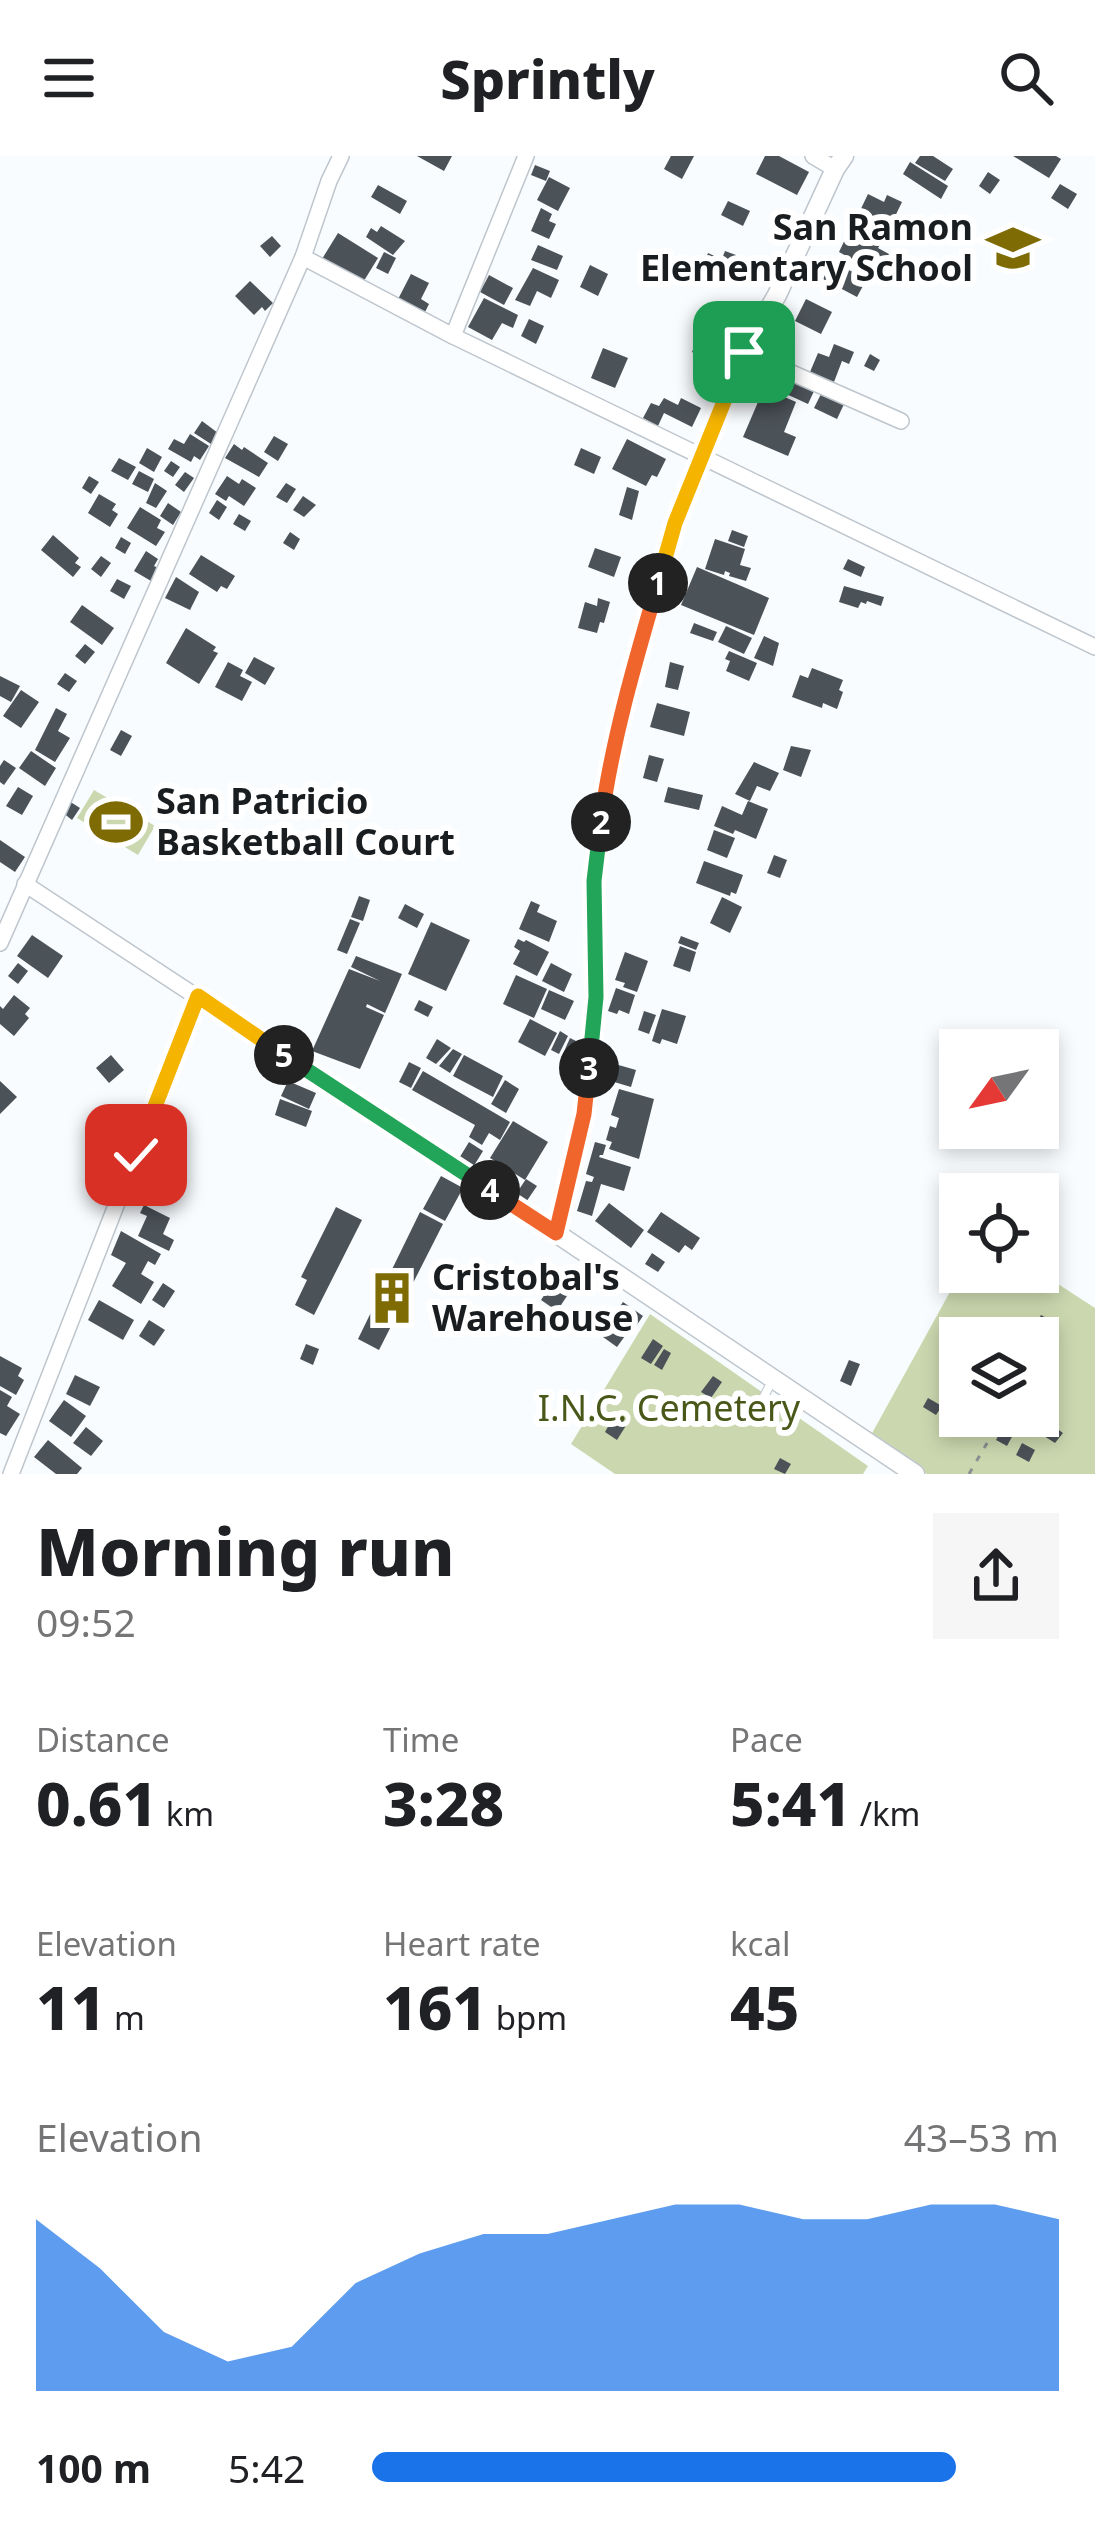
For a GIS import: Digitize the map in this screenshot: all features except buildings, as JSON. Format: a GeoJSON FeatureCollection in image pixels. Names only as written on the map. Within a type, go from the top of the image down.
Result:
{"type":"FeatureCollection","features":[{"type":"Feature","properties":{"kind":"street"},"geometry":{"type":"LineString","coordinates":[[0,943],[303,257],[341,156]]}},
{"type":"Feature","properties":{"kind":"street"},"geometry":{"type":"LineString","coordinates":[[454,336],[526,156]]}},
{"type":"Feature","properties":{"kind":"street"},"geometry":{"type":"LineString","coordinates":[[556,1233],[584,1114],[596,997],[594,881],[607,779],[626,696],[700,457],[744,352],[777,295],[840,162],[812,156]]}},
{"type":"Feature","properties":{"kind":"street"},"geometry":{"type":"LineString","coordinates":[[303,257],[454,336],[1095,647]]}},
{"type":"Feature","properties":{"kind":"street"},"geometry":{"type":"LineString","coordinates":[[744,352],[901,421]]}},
{"type":"Feature","properties":{"kind":"street"},"geometry":{"type":"LineString","coordinates":[[25,884],[915,1474]]}},
{"type":"Feature","properties":{"kind":"street"},"geometry":{"type":"LineString","coordinates":[[11,1474],[198,996]]}},
{"type":"Feature","properties":{"kind":"lane"},"geometry":{"type":"LineString","coordinates":[[753,1418],[774,1378]]}},
{"type":"Feature","properties":{"kind":"path"},"geometry":{"type":"LineString","coordinates":[[969,1474],[991,1437]]}},
{"type":"Feature","properties":{"kind":"green space","name":"San Patricio Basketball Court"},"geometry":{"type":"Polygon","coordinates":[[[94,790],[155,826],[138,855],[77,818],[94,790]]]}},
{"type":"Feature","properties":{"kind":"green space"},"geometry":{"type":"Polygon","coordinates":[[[1059,1285],[1095,1308],[1095,1474],[927,1474],[871,1435],[949,1293],[1059,1293],[1059,1285]]]}},
{"type":"Feature","properties":{"kind":"green space","name":"I.N.C. Cemetery"},"geometry":{"type":"Polygon","coordinates":[[[650,1314],[868,1466],[863,1474],[615,1474],[571,1444],[650,1314]]]}},
{"type":"Feature","properties":{"kind":"place","name":"San Ramon Elementary School"},"geometry":{"type":"Point","coordinates":[1013,248]}},
{"type":"Feature","properties":{"kind":"place","name":"San Patricio Basketball Court"},"geometry":{"type":"Point","coordinates":[116,822]}},
{"type":"Feature","properties":{"kind":"place","name":"Cristobal's Warehouse"},"geometry":{"type":"Point","coordinates":[392,1298]}},
{"type":"Feature","properties":{"kind":"route"},"geometry":{"type":"LineString","coordinates":[[136,1155],[198,996],[556,1233],[584,1114],[596,997],[594,881],[607,779],[675,523],[744,352]]}}]}
